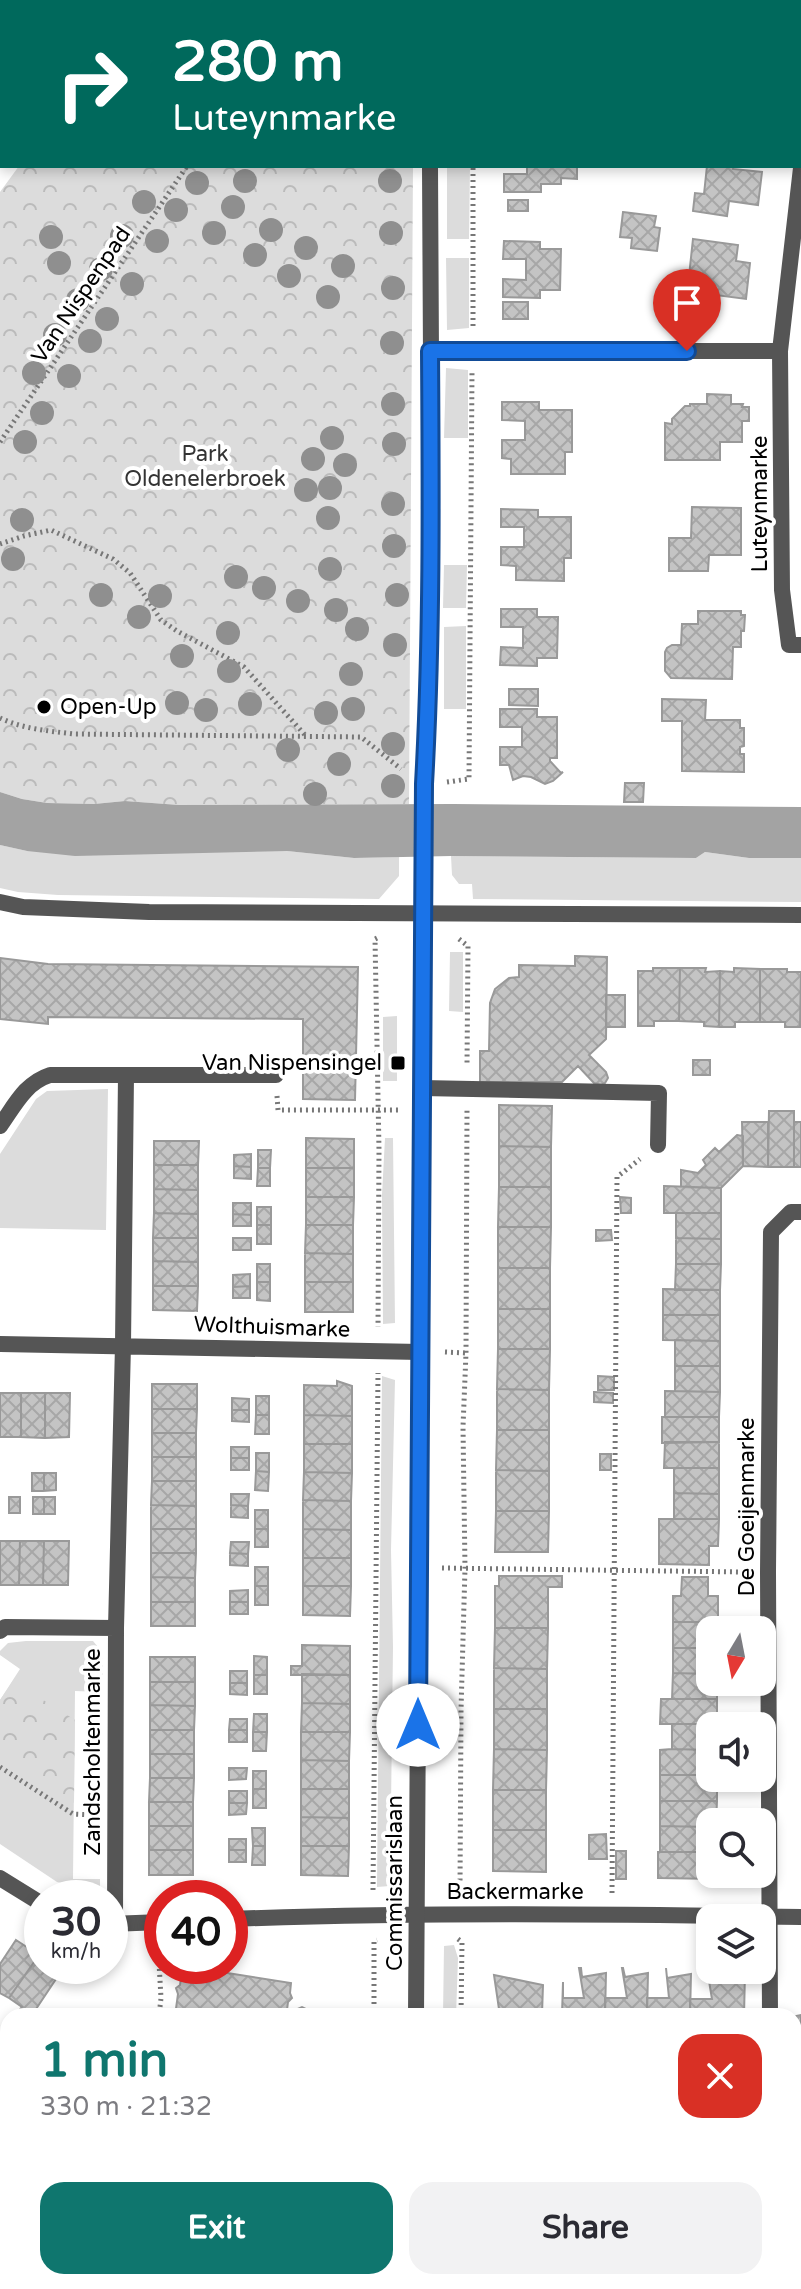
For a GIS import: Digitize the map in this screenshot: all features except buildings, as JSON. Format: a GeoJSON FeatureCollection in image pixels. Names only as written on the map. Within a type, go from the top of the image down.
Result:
{"type":"FeatureCollection","features":[{"type":"Feature","properties":{"kind":"street","name":"Commissarislaan"},"geometry":{"type":"LineString","coordinates":[[416,2008],[424,784],[432,551],[430,168]]}},
{"type":"Feature","properties":{"kind":"street","name":"Luteynmarke"},"geometry":{"type":"LineString","coordinates":[[801,168],[780,351],[782,590],[789,645],[801,645]]}},
{"type":"Feature","properties":{"kind":"street"},"geometry":{"type":"LineString","coordinates":[[430,351],[780,351]]}},
{"type":"Feature","properties":{"kind":"street"},"geometry":{"type":"LineString","coordinates":[[0,902],[23,907],[149,912],[801,915]]}},
{"type":"Feature","properties":{"kind":"street"},"geometry":{"type":"LineString","coordinates":[[0,1126],[35,1080],[50,1075],[276,1075]]}},
{"type":"Feature","properties":{"kind":"street"},"geometry":{"type":"LineString","coordinates":[[123,1345],[126,1075]]}},
{"type":"Feature","properties":{"kind":"street"},"geometry":{"type":"LineString","coordinates":[[422,1088],[659,1093],[658,1145]]}},
{"type":"Feature","properties":{"kind":"street","name":"De Goeijenmarke"},"geometry":{"type":"LineString","coordinates":[[771,1904],[768,1572],[771,1232],[791,1212],[801,1212]]}},
{"type":"Feature","properties":{"kind":"street","name":"Wolthuismarke"},"geometry":{"type":"LineString","coordinates":[[0,1344],[420,1352]]}},
{"type":"Feature","properties":{"kind":"street","name":"Zandscholtenmarke"},"geometry":{"type":"LineString","coordinates":[[113,1880],[123,1345]]}},
{"type":"Feature","properties":{"kind":"street","name":"Zandscholtenmarke"},"geometry":{"type":"LineString","coordinates":[[0,1631],[5,1627],[116,1628]]}},
{"type":"Feature","properties":{"kind":"street"},"geometry":{"type":"LineString","coordinates":[[0,1878],[24,1893]]}},
{"type":"Feature","properties":{"kind":"street","name":"Backermarke"},"geometry":{"type":"LineString","coordinates":[[248,1918],[349,1915],[696,1915]]}},
{"type":"Feature","properties":{"kind":"street","name":"Backermarke"},"geometry":{"type":"LineString","coordinates":[[776,1916],[801,1917]]}},
{"type":"Feature","properties":{"kind":"street","name":"De Goeijenmarke"},"geometry":{"type":"LineString","coordinates":[[770,1984],[770,2008]]}},
{"type":"Feature","properties":{"kind":"path","name":"Van Nispenpad"},"geometry":{"type":"LineString","coordinates":[[0,442],[186,168]]}},
{"type":"Feature","properties":{"kind":"path"},"geometry":{"type":"LineString","coordinates":[[0,718],[36,729],[74,734],[361,737],[424,784],[469,779],[473,168]]}},
{"type":"Feature","properties":{"kind":"path"},"geometry":{"type":"LineString","coordinates":[[0,544],[51,530],[113,559],[130,573],[161,620],[244,667],[306,736]]}},
{"type":"Feature","properties":{"kind":"path"},"geometry":{"type":"LineString","coordinates":[[374,2008],[374,1941],[460,1889],[468,946],[425,912]]}},
{"type":"Feature","properties":{"kind":"path"},"geometry":{"type":"LineString","coordinates":[[387,932],[375,939],[378,1352],[373,1890],[462,1942],[461,2008]]}},
{"type":"Feature","properties":{"kind":"path"},"geometry":{"type":"LineString","coordinates":[[276,1075],[278,1110],[422,1111]]}},
{"type":"Feature","properties":{"kind":"path"},"geometry":{"type":"LineString","coordinates":[[612,1914],[617,1177],[658,1145]]}},
{"type":"Feature","properties":{"kind":"path"},"geometry":{"type":"LineString","coordinates":[[418,1567],[768,1572]]}},
{"type":"Feature","properties":{"kind":"path"},"geometry":{"type":"LineString","coordinates":[[0,1767],[73,1814],[115,1817]]}},
{"type":"Feature","properties":{"kind":"path"},"geometry":{"type":"LineString","coordinates":[[160,2008],[161,1984]]}},
{"type":"Feature","properties":{"kind":"green space","name":"Park Oldenelerbroek"},"geometry":{"type":"Polygon","coordinates":[[[18,168],[413,168],[409,804],[47,803],[0,792],[0,192],[18,168]]]}},
{"type":"Feature","properties":{"kind":"green space"},"geometry":{"type":"Polygon","coordinates":[[[447,168],[470,168],[469,239],[447,239],[447,168]]]}},
{"type":"Feature","properties":{"kind":"green space"},"geometry":{"type":"Polygon","coordinates":[[[446,258],[469,258],[469,328],[447,330],[446,258]]]}},
{"type":"Feature","properties":{"kind":"green space"},"geometry":{"type":"Polygon","coordinates":[[[446,368],[468,370],[468,438],[444,438],[446,368]]]}},
{"type":"Feature","properties":{"kind":"green space"},"geometry":{"type":"Polygon","coordinates":[[[444,565],[467,565],[466,608],[443,608],[444,565]]]}},
{"type":"Feature","properties":{"kind":"green space"},"geometry":{"type":"Polygon","coordinates":[[[466,626],[466,709],[444,709],[444,627],[466,626]]]}},
{"type":"Feature","properties":{"kind":"green space"},"geometry":{"type":"Polygon","coordinates":[[[0,845],[27,851],[287,851],[354,858],[399,857],[399,876],[379,899],[18,892],[0,888],[0,845]]]}},
{"type":"Feature","properties":{"kind":"green space"},"geometry":{"type":"Polygon","coordinates":[[[705,852],[749,858],[801,858],[801,902],[473,899],[472,884],[459,884],[452,875],[451,856],[696,858],[705,852]]]}},
{"type":"Feature","properties":{"kind":"green space"},"geometry":{"type":"Polygon","coordinates":[[[450,952],[463,952],[463,1012],[449,1011],[450,952]]]}},
{"type":"Feature","properties":{"kind":"green space"},"geometry":{"type":"Polygon","coordinates":[[[397,1016],[397,1081],[383,1081],[383,1017],[397,1016]]]}},
{"type":"Feature","properties":{"kind":"green space"},"geometry":{"type":"Polygon","coordinates":[[[108,1089],[106,1230],[0,1228],[0,1154],[36,1099],[47,1091],[108,1089]]]}},
{"type":"Feature","properties":{"kind":"green space"},"geometry":{"type":"Polygon","coordinates":[[[385,1138],[393,1138],[395,1323],[383,1324],[382,1195],[385,1138]]]}},
{"type":"Feature","properties":{"kind":"green space"},"geometry":{"type":"Polygon","coordinates":[[[382,1376],[395,1380],[391,1550],[393,1647],[390,1886],[377,1887],[382,1376]]]}},
{"type":"Feature","properties":{"kind":"green space"},"geometry":{"type":"Polygon","coordinates":[[[93,1641],[103,1653],[102,1692],[75,1691],[73,1879],[100,1880],[54,1880],[0,1844],[0,1700],[20,1669],[0,1655],[8,1643],[93,1641]]]}},
{"type":"Feature","properties":{"kind":"green space"},"geometry":{"type":"Polygon","coordinates":[[[13,1681],[75,1720],[74,1803],[0,1757],[0,1700],[13,1681]]]}},
{"type":"Feature","properties":{"kind":"green space"},"geometry":{"type":"Polygon","coordinates":[[[454,1945],[458,1958],[456,2008],[443,2008],[444,1946],[454,1945]]]}},
{"type":"Feature","properties":{"kind":"shaded area"},"geometry":{"type":"Polygon","coordinates":[[[0,792],[47,803],[94,804],[125,801],[179,805],[801,807],[801,858],[749,858],[705,852],[696,858],[354,858],[287,851],[75,856],[0,845],[0,792]]]}},
{"type":"Feature","properties":{"kind":"place","name":"Open-Up"},"geometry":{"type":"Point","coordinates":[44,707]}},
{"type":"Feature","properties":{"kind":"place","name":"Van Nispensingel"},"geometry":{"type":"Point","coordinates":[398,1063]}},
{"type":"Feature","properties":{"kind":"route"},"geometry":{"type":"LineString","coordinates":[[418,1725],[424,784],[432,551],[430,351],[687,351]]}}]}
